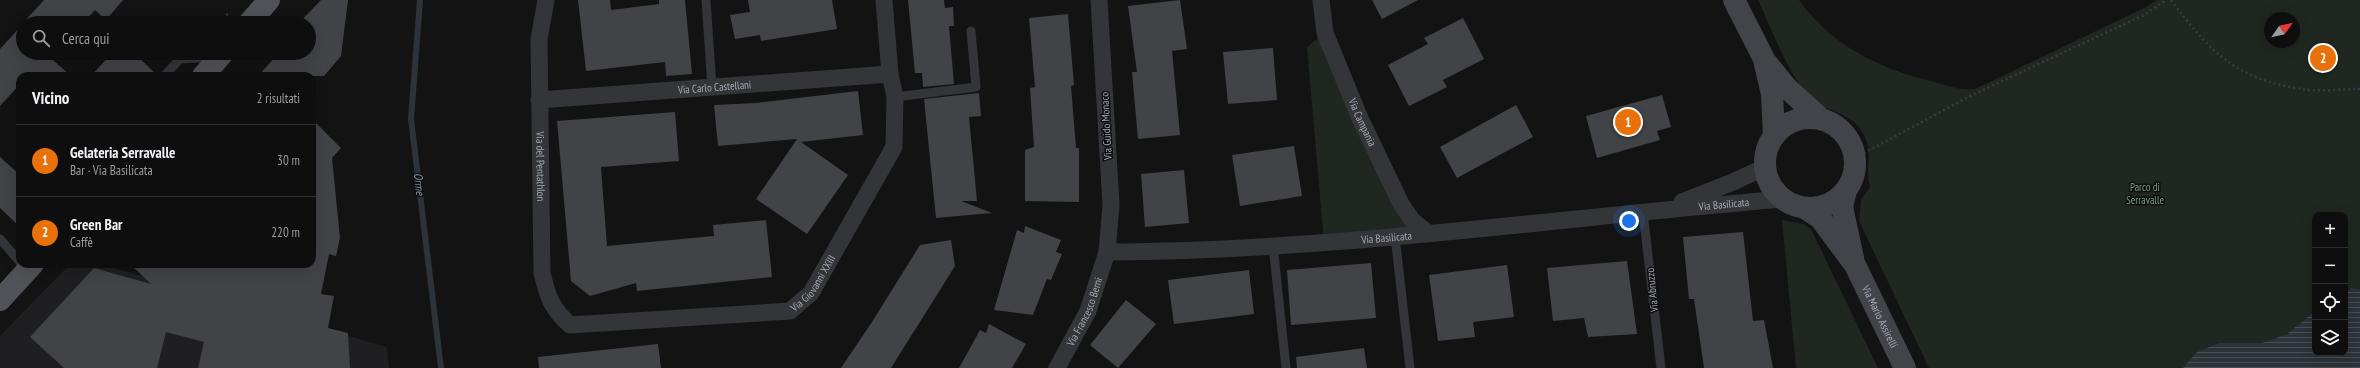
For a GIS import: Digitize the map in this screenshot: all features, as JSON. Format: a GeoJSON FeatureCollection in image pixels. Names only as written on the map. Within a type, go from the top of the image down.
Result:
{"type":"FeatureCollection","features":[{"type":"Feature","properties":{"kind":"main road"},"geometry":{"type":"LineString","coordinates":[[255,16],[269,0]]}},
{"type":"Feature","properties":{"kind":"main road"},"geometry":{"type":"LineString","coordinates":[[206,72],[217,60]]}},
{"type":"Feature","properties":{"kind":"main road"},"geometry":{"type":"LineString","coordinates":[[0,300],[23,268]]}},
{"type":"Feature","properties":{"kind":"street","name":"Via del Pentathlon"},"geometry":{"type":"LineString","coordinates":[[546,0],[540,39],[539,100],[542,273],[548,298],[557,314],[570,325]]}},
{"type":"Feature","properties":{"kind":"street","name":"Via Giovanni XXIII"},"geometry":{"type":"LineString","coordinates":[[570,325],[790,311],[811,293],[894,147],[895,97],[890,74],[884,0]]}},
{"type":"Feature","properties":{"kind":"street","name":"Via Guido Monaco"},"geometry":{"type":"LineString","coordinates":[[1099,0],[1111,205],[1107,252]]}},
{"type":"Feature","properties":{"kind":"street","name":"Via Campania"},"geometry":{"type":"LineString","coordinates":[[1321,0],[1325,33],[1359,116],[1401,204],[1412,220],[1428,232]]}},
{"type":"Feature","properties":{"kind":"street"},"geometry":{"type":"LineString","coordinates":[[1734,0],[1765,61],[1787,88],[1821,120]]}},
{"type":"Feature","properties":{"kind":"street"},"geometry":{"type":"LineString","coordinates":[[1765,61],[1772,94],[1774,136]]}},
{"type":"Feature","properties":{"kind":"street","name":"Via Carlo Castellani"},"geometry":{"type":"LineString","coordinates":[[539,100],[890,74]]}},
{"type":"Feature","properties":{"kind":"street"},"geometry":{"type":"LineString","coordinates":[[1808,118],[1821,120],[1834,125],[1845,135],[1855,158],[1853,174],[1846,190],[1842,207],[1855,265],[1820,218],[1805,208],[1782,199],[1768,179],[1765,167],[1765,154],[1774,136],[1783,126],[1795,120],[1808,118]]}},
{"type":"Feature","properties":{"kind":"street","name":"Via Basilicata"},"geometry":{"type":"LineString","coordinates":[[1665,209],[1733,182],[1765,167]]}},
{"type":"Feature","properties":{"kind":"street"},"geometry":{"type":"LineString","coordinates":[[1805,208],[1828,204],[1846,190]]}},
{"type":"Feature","properties":{"kind":"street","name":"Via Basilicata"},"geometry":{"type":"LineString","coordinates":[[1107,252],[1172,252],[1273,246],[1395,236],[1782,199]]}},
{"type":"Feature","properties":{"kind":"street","name":"Via Francesco Berni"},"geometry":{"type":"LineString","coordinates":[[1057,368],[1088,311],[1107,252]]}},
{"type":"Feature","properties":{"kind":"street","name":"Via Mario Assirelli"},"geometry":{"type":"LineString","coordinates":[[1855,265],[1905,368]]}},
{"type":"Feature","properties":{"kind":"lane"},"geometry":{"type":"LineString","coordinates":[[706,0],[712,87]]}},
{"type":"Feature","properties":{"kind":"lane"},"geometry":{"type":"LineString","coordinates":[[895,97],[976,87],[971,31]]}},
{"type":"Feature","properties":{"kind":"lane"},"geometry":{"type":"LineString","coordinates":[[168,72],[179,60]]}},
{"type":"Feature","properties":{"kind":"lane","name":"Via Abruzzo"},"geometry":{"type":"LineString","coordinates":[[1643,212],[1661,368]]}},
{"type":"Feature","properties":{"kind":"lane"},"geometry":{"type":"LineString","coordinates":[[1395,236],[1410,368]]}},
{"type":"Feature","properties":{"kind":"lane"},"geometry":{"type":"LineString","coordinates":[[0,239],[16,256]]}},
{"type":"Feature","properties":{"kind":"lane"},"geometry":{"type":"LineString","coordinates":[[1273,246],[1286,368]]}},
{"type":"Feature","properties":{"kind":"path"},"geometry":{"type":"LineString","coordinates":[[1855,158],[1972,95],[2144,15],[2166,0]]}},
{"type":"Feature","properties":{"kind":"path"},"geometry":{"type":"LineString","coordinates":[[2171,0],[2220,58],[2256,79],[2303,90],[2360,89]]}},
{"type":"Feature","properties":{"kind":"shaded area"},"geometry":{"type":"Polygon","coordinates":[[[66,268],[115,268],[387,347],[389,368],[0,368],[0,336],[66,268]]]}},
{"type":"Feature","properties":{"kind":"shaded area"},"geometry":{"type":"Polygon","coordinates":[[[2351,288],[2360,289],[2360,368],[2183,368],[2197,352],[2219,343],[2262,343],[2287,334],[2312,313],[2312,356],[2348,356],[2348,290],[2351,288]]]}},
{"type":"Feature","properties":{"kind":"green space","name":"Parco di Serravalle"},"geometry":{"type":"Polygon","coordinates":[[[1758,0],[1799,0],[1826,30],[1841,42],[1874,62],[1911,76],[1953,87],[1975,89],[2146,7],[2157,0],[2360,0],[2360,289],[2351,288],[2348,290],[2348,212],[2312,212],[2312,313],[2287,334],[2262,343],[2219,343],[2183,368],[1929,368],[1859,221],[1861,200],[1870,187],[1868,171],[1869,151],[1865,137],[1855,123],[1850,119],[1813,101],[1789,68],[1758,0]]]}},
{"type":"Feature","properties":{"kind":"green space"},"geometry":{"type":"Polygon","coordinates":[[[1325,33],[1401,204],[1428,233],[1324,242],[1307,47],[1325,33]]]}},
{"type":"Feature","properties":{"kind":"green space"},"geometry":{"type":"Polygon","coordinates":[[[1782,220],[1803,224],[1811,229],[1878,368],[1796,368],[1782,220]]]}},
{"type":"Feature","properties":{"kind":"building"},"geometry":{"type":"Polygon","coordinates":[[[44,0],[123,0],[109,16],[102,16],[95,10],[89,16],[29,16],[44,0]]]}},
{"type":"Feature","properties":{"kind":"building"},"geometry":{"type":"Polygon","coordinates":[[[321,0],[348,0],[341,56],[324,76],[316,76],[316,72],[262,72],[272,60],[316,60],[316,16],[306,16],[321,0]]]}},
{"type":"Feature","properties":{"kind":"building"},"geometry":{"type":"Polygon","coordinates":[[[578,0],[610,0],[611,10],[659,4],[659,0],[685,0],[692,74],[666,76],[665,62],[586,71],[578,0]]]}},
{"type":"Feature","properties":{"kind":"building"},"geometry":{"type":"Polygon","coordinates":[[[748,0],[832,0],[837,29],[761,41],[760,35],[735,39],[730,15],[750,12],[748,0]]]}},
{"type":"Feature","properties":{"kind":"building"},"geometry":{"type":"Polygon","coordinates":[[[908,0],[944,0],[945,8],[953,7],[954,26],[949,26],[954,84],[923,87],[922,73],[915,73],[908,0]]]}},
{"type":"Feature","properties":{"kind":"building"},"geometry":{"type":"Polygon","coordinates":[[[1180,0],[1187,49],[1172,51],[1180,135],[1138,139],[1132,72],[1137,72],[1128,6],[1180,0]]]}},
{"type":"Feature","properties":{"kind":"building"},"geometry":{"type":"Polygon","coordinates":[[[1372,0],[1418,0],[1382,19],[1372,0]]]}},
{"type":"Feature","properties":{"kind":"building"},"geometry":{"type":"Polygon","coordinates":[[[1068,14],[1074,85],[1071,86],[1076,148],[1079,148],[1079,202],[1025,201],[1025,150],[1034,147],[1030,88],[1035,87],[1029,18],[1068,14]]]}},
{"type":"Feature","properties":{"kind":"building"},"geometry":{"type":"Polygon","coordinates":[[[1463,18],[1484,59],[1443,80],[1447,87],[1409,106],[1388,65],[1428,44],[1424,38],[1463,18]]]}},
{"type":"Feature","properties":{"kind":"building"},"geometry":{"type":"Polygon","coordinates":[[[16,32],[16,60],[53,60],[66,72],[16,72],[16,88],[0,106],[0,49],[16,32]]]}},
{"type":"Feature","properties":{"kind":"building"},"geometry":{"type":"Polygon","coordinates":[[[1273,48],[1277,100],[1228,104],[1223,52],[1273,48]]]}},
{"type":"Feature","properties":{"kind":"building"},"geometry":{"type":"Polygon","coordinates":[[[106,60],[141,60],[154,72],[95,72],[106,60]]]}},
{"type":"Feature","properties":{"kind":"building"},"geometry":{"type":"Polygon","coordinates":[[[858,91],[863,135],[801,142],[848,175],[807,234],[756,199],[797,139],[718,146],[714,105],[756,103],[858,91]]]}},
{"type":"Feature","properties":{"kind":"building"},"geometry":{"type":"Polygon","coordinates":[[[979,93],[981,116],[969,117],[977,201],[961,201],[992,213],[936,218],[924,99],[979,93]]]}},
{"type":"Feature","properties":{"kind":"building"},"geometry":{"type":"Polygon","coordinates":[[[1662,95],[1671,127],[1657,131],[1660,140],[1597,158],[1586,116],[1662,95]]]}},
{"type":"Feature","properties":{"kind":"building"},"geometry":{"type":"Polygon","coordinates":[[[1516,105],[1533,137],[1457,178],[1440,147],[1516,105]]]}},
{"type":"Feature","properties":{"kind":"building"},"geometry":{"type":"Polygon","coordinates":[[[675,112],[679,161],[601,167],[607,246],[714,236],[713,225],[766,220],[772,277],[637,291],[636,283],[590,296],[571,281],[557,121],[675,112]]]}},
{"type":"Feature","properties":{"kind":"building"},"geometry":{"type":"Polygon","coordinates":[[[316,123],[341,148],[332,158],[340,238],[336,256],[329,254],[321,294],[334,296],[328,328],[348,333],[350,368],[198,368],[204,342],[166,332],[157,368],[64,368],[30,337],[94,268],[151,284],[134,268],[316,268],[316,123]]]}},
{"type":"Feature","properties":{"kind":"building"},"geometry":{"type":"Polygon","coordinates":[[[1294,146],[1302,196],[1240,206],[1232,155],[1294,146]]]}},
{"type":"Feature","properties":{"kind":"building"},"geometry":{"type":"Polygon","coordinates":[[[0,157],[16,171],[16,223],[0,208],[0,157]]]}},
{"type":"Feature","properties":{"kind":"building"},"geometry":{"type":"Polygon","coordinates":[[[1184,170],[1189,223],[1145,227],[1141,174],[1184,170]]]}},
{"type":"Feature","properties":{"kind":"building"},"geometry":{"type":"Polygon","coordinates":[[[1025,226],[1061,240],[1056,252],[1062,254],[1051,280],[1047,279],[1033,315],[994,310],[1017,230],[1024,233],[1025,226]]]}},
{"type":"Feature","properties":{"kind":"building"},"geometry":{"type":"Polygon","coordinates":[[[1743,232],[1753,321],[1764,320],[1773,368],[1704,368],[1694,299],[1689,299],[1683,237],[1743,232]]]}},
{"type":"Feature","properties":{"kind":"building"},"geometry":{"type":"Polygon","coordinates":[[[951,240],[955,266],[891,368],[841,368],[872,322],[920,245],[951,240]]]}},
{"type":"Feature","properties":{"kind":"building"},"geometry":{"type":"Polygon","coordinates":[[[1627,261],[1637,334],[1588,337],[1584,318],[1553,321],[1547,268],[1627,261]]]}},
{"type":"Feature","properties":{"kind":"building"},"geometry":{"type":"Polygon","coordinates":[[[1371,263],[1376,318],[1291,325],[1287,270],[1371,263]]]}},
{"type":"Feature","properties":{"kind":"building"},"geometry":{"type":"Polygon","coordinates":[[[1507,265],[1514,317],[1473,322],[1475,337],[1438,341],[1429,275],[1507,265]]]}},
{"type":"Feature","properties":{"kind":"building"},"geometry":{"type":"Polygon","coordinates":[[[1249,270],[1254,314],[1174,324],[1168,280],[1249,270]]]}},
{"type":"Feature","properties":{"kind":"building"},"geometry":{"type":"Polygon","coordinates":[[[1126,300],[1156,324],[1118,368],[1090,345],[1126,300]]]}},
{"type":"Feature","properties":{"kind":"building"},"geometry":{"type":"Polygon","coordinates":[[[989,324],[1026,344],[1012,368],[959,368],[980,330],[986,333],[989,324]]]}},
{"type":"Feature","properties":{"kind":"building"},"geometry":{"type":"Polygon","coordinates":[[[658,344],[661,368],[539,368],[538,357],[658,344]]]}},
{"type":"Feature","properties":{"kind":"building"},"geometry":{"type":"Polygon","coordinates":[[[1364,348],[1367,368],[1297,368],[1296,357],[1364,348]]]}},
{"type":"Feature","properties":{"kind":"waterway","name":"Orme"},"geometry":{"type":"LineString","coordinates":[[420,0],[411,119],[441,368]]}},
{"type":"Feature","properties":{"kind":"place","name":"Green Bar"},"geometry":{"type":"Point","coordinates":[2323,58]}},
{"type":"Feature","properties":{"kind":"place","name":"Gelateria Serravalle"},"geometry":{"type":"Point","coordinates":[1628,122]}}]}
